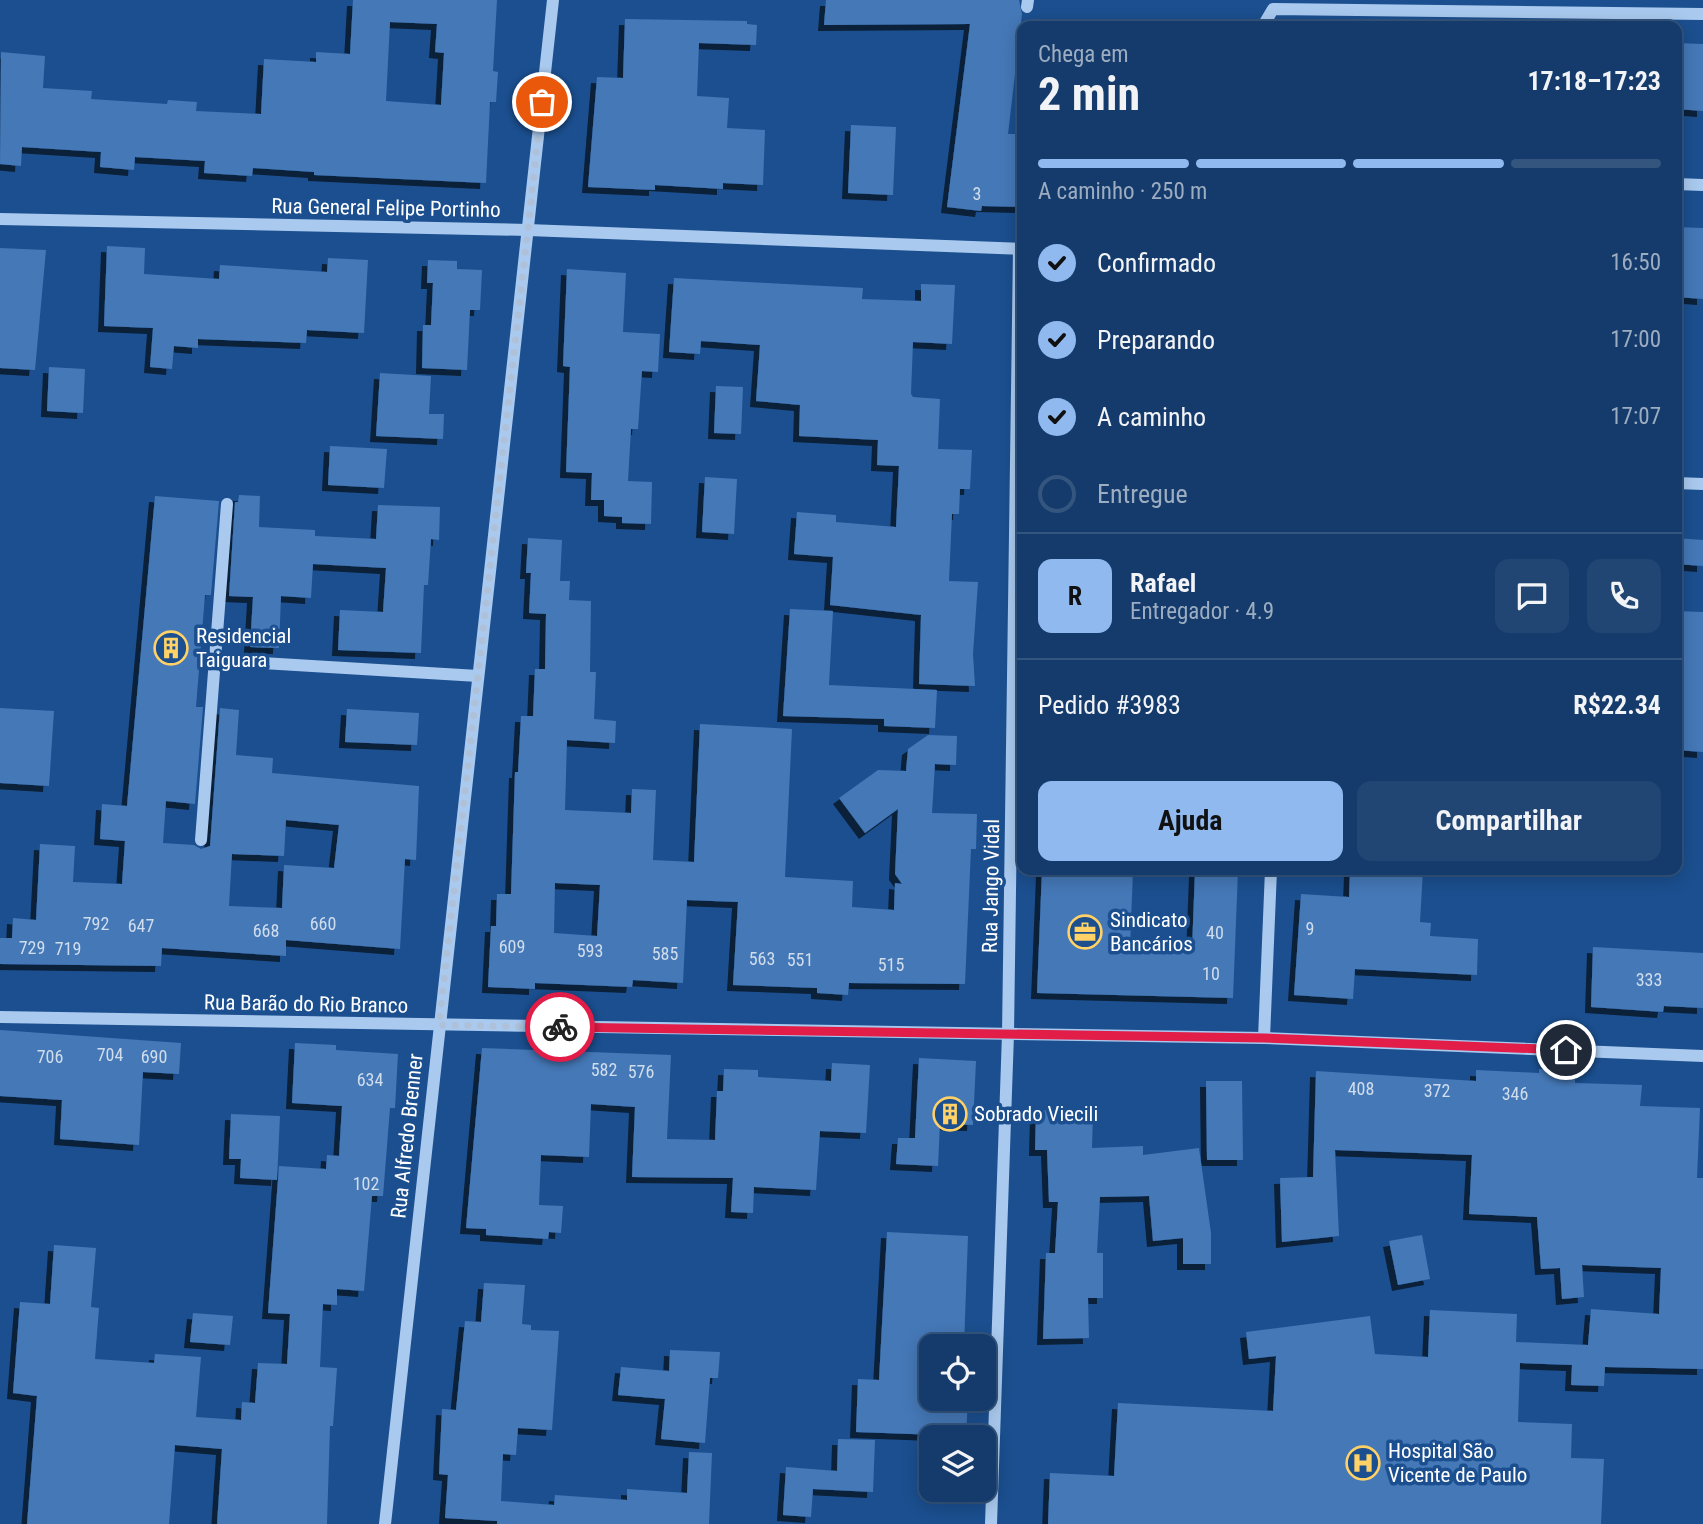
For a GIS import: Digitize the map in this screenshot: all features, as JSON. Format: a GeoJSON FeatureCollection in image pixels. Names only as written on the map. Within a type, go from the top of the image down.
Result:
{"type":"FeatureCollection","features":[{"type":"Feature","properties":{"kind":"street","name":"Rua Alfredo Brenner"},"geometry":{"type":"LineString","coordinates":[[385,1524],[553,0]]}},
{"type":"Feature","properties":{"kind":"street"},"geometry":{"type":"LineString","coordinates":[[1266,21],[1273,9],[1703,14]]}},
{"type":"Feature","properties":{"kind":"street"},"geometry":{"type":"LineString","coordinates":[[1682,184],[1703,185]]}},
{"type":"Feature","properties":{"kind":"street","name":"Rua General Felipe Portinho"},"geometry":{"type":"LineString","coordinates":[[0,219],[528,230],[1017,249]]}},
{"type":"Feature","properties":{"kind":"street"},"geometry":{"type":"LineString","coordinates":[[1682,483],[1703,484]]}},
{"type":"Feature","properties":{"kind":"street"},"geometry":{"type":"LineString","coordinates":[[201,840],[212,660],[227,504]]}},
{"type":"Feature","properties":{"kind":"street","name":"Rua Jango Vidal"},"geometry":{"type":"LineString","coordinates":[[991,1524],[1008,1034],[1017,562]]}},
{"type":"Feature","properties":{"kind":"street"},"geometry":{"type":"LineString","coordinates":[[212,660],[478,676]]}},
{"type":"Feature","properties":{"kind":"street"},"geometry":{"type":"LineString","coordinates":[[1264,1038],[1271,875]]}},
{"type":"Feature","properties":{"kind":"street","name":"Rua Barão do Rio Branco"},"geometry":{"type":"LineString","coordinates":[[0,1017],[1264,1038],[1703,1056]]}},
{"type":"Feature","properties":{"kind":"building"},"geometry":{"type":"Polygon","coordinates":[[[353,0],[497,0],[493,71],[498,72],[496,102],[490,102],[486,183],[314,175],[314,172],[253,168],[252,176],[204,173],[205,161],[135,157],[134,170],[100,167],[101,152],[22,147],[21,166],[0,164],[1,52],[45,56],[43,88],[92,91],[91,99],[167,104],[168,100],[197,102],[196,111],[261,114],[264,59],[316,62],[316,52],[350,54],[353,0]],[[390,22],[386,101],[441,105],[444,53],[435,52],[437,24],[390,22]]]}},
{"type":"Feature","properties":{"kind":"building"},"geometry":{"type":"Polygon","coordinates":[[[826,0],[1019,0],[1022,14],[1021,21],[1017,21],[1017,57],[1008,134],[1017,134],[1017,207],[982,206],[981,211],[947,207],[970,24],[824,25],[826,0]]]}},
{"type":"Feature","properties":{"kind":"building"},"geometry":{"type":"Polygon","coordinates":[[[625,19],[747,21],[747,24],[757,25],[756,45],[699,43],[697,96],[729,98],[727,128],[765,130],[763,185],[723,183],[723,189],[655,185],[655,190],[588,187],[597,77],[623,78],[625,19]]]}},
{"type":"Feature","properties":{"kind":"building"},"geometry":{"type":"Polygon","coordinates":[[[1682,43],[1703,44],[1703,111],[1682,109],[1682,43]]]}},
{"type":"Feature","properties":{"kind":"building"},"geometry":{"type":"Polygon","coordinates":[[[851,125],[896,127],[893,195],[848,193],[851,125]]]}},
{"type":"Feature","properties":{"kind":"building"},"geometry":{"type":"Polygon","coordinates":[[[1682,227],[1703,228],[1703,299],[1682,297],[1682,227]]]}},
{"type":"Feature","properties":{"kind":"building"},"geometry":{"type":"Polygon","coordinates":[[[107,246],[145,248],[144,274],[219,279],[220,265],[327,272],[328,258],[368,260],[364,333],[307,330],[306,343],[198,339],[198,348],[174,346],[172,369],[150,367],[153,328],[104,326],[107,246]]]}},
{"type":"Feature","properties":{"kind":"building"},"geometry":{"type":"Polygon","coordinates":[[[0,248],[46,250],[35,370],[0,368],[0,248]]]}},
{"type":"Feature","properties":{"kind":"building"},"geometry":{"type":"Polygon","coordinates":[[[428,260],[457,261],[457,269],[482,270],[480,310],[470,310],[467,370],[422,368],[423,325],[431,325],[433,283],[427,283],[428,260]]]}},
{"type":"Feature","properties":{"kind":"building"},"geometry":{"type":"Polygon","coordinates":[[[567,269],[626,273],[623,332],[660,334],[658,372],[642,371],[638,429],[631,429],[628,481],[652,482],[651,524],[622,523],[622,517],[604,516],[604,500],[591,500],[592,473],[566,472],[570,367],[563,366],[567,269]]]}},
{"type":"Feature","properties":{"kind":"building"},"geometry":{"type":"Polygon","coordinates":[[[674,278],[863,288],[862,299],[921,301],[921,284],[955,285],[952,344],[913,342],[911,394],[913,397],[940,399],[938,449],[972,450],[970,489],[960,489],[959,514],[952,514],[949,581],[978,582],[973,654],[975,686],[919,684],[921,615],[830,605],[833,557],[794,554],[797,512],[836,515],[836,522],[896,527],[899,466],[877,465],[878,440],[799,436],[800,405],[756,401],[760,345],[701,341],[700,354],[669,352],[674,278]]]}},
{"type":"Feature","properties":{"kind":"building"},"geometry":{"type":"Polygon","coordinates":[[[49,367],[85,369],[83,413],[47,411],[49,367]]]}},
{"type":"Feature","properties":{"kind":"building"},"geometry":{"type":"Polygon","coordinates":[[[380,373],[431,376],[429,414],[444,414],[443,439],[376,436],[380,373]]]}},
{"type":"Feature","properties":{"kind":"building"},"geometry":{"type":"Polygon","coordinates":[[[716,386],[743,387],[741,434],[714,433],[716,386]]]}},
{"type":"Feature","properties":{"kind":"building"},"geometry":{"type":"Polygon","coordinates":[[[330,446],[387,449],[384,488],[328,485],[330,446]]]}},
{"type":"Feature","properties":{"kind":"building"},"geometry":{"type":"Polygon","coordinates":[[[705,477],[737,479],[734,534],[702,532],[705,477]]]}},
{"type":"Feature","properties":{"kind":"building"},"geometry":{"type":"Polygon","coordinates":[[[239,495],[260,496],[259,527],[315,530],[315,536],[376,539],[378,505],[440,507],[439,540],[431,539],[428,585],[424,585],[421,653],[338,650],[340,610],[383,612],[386,568],[313,564],[311,598],[281,596],[279,648],[250,647],[253,597],[229,596],[235,502],[238,502],[239,495]]]}},
{"type":"Feature","properties":{"kind":"building"},"geometry":{"type":"Polygon","coordinates":[[[155,496],[219,501],[211,595],[205,595],[196,707],[203,707],[195,804],[166,801],[163,843],[194,845],[201,849],[210,846],[220,708],[239,710],[236,755],[273,758],[272,773],[419,786],[416,860],[405,859],[400,949],[286,940],[286,956],[162,948],[161,966],[0,964],[0,938],[12,938],[13,918],[36,920],[40,844],[75,846],[73,882],[122,884],[125,841],[100,839],[102,804],[127,806],[155,496]],[[286,820],[284,856],[232,854],[229,906],[282,908],[284,865],[334,868],[339,825],[286,820]]]}},
{"type":"Feature","properties":{"kind":"building"},"geometry":{"type":"Polygon","coordinates":[[[528,538],[562,540],[560,581],[570,581],[569,600],[591,601],[590,672],[596,672],[594,719],[616,721],[615,743],[567,740],[565,810],[631,813],[632,789],[656,790],[653,860],[694,862],[700,724],[792,729],[785,877],[853,881],[852,907],[894,910],[895,883],[902,884],[895,874],[898,809],[865,833],[839,798],[878,770],[906,771],[908,749],[928,735],[957,736],[956,765],[935,764],[932,813],[977,814],[976,849],[971,849],[965,984],[849,983],[848,995],[817,993],[817,988],[733,985],[738,902],[687,900],[683,983],[633,980],[632,987],[535,983],[535,989],[488,987],[491,926],[496,926],[497,894],[511,894],[515,772],[518,772],[521,716],[533,716],[535,669],[545,669],[546,614],[529,613],[531,573],[526,573],[528,538]],[[555,883],[554,933],[597,936],[600,885],[555,883]]]}},
{"type":"Feature","properties":{"kind":"building"},"geometry":{"type":"Polygon","coordinates":[[[1682,538],[1703,540],[1703,566],[1682,564],[1682,538]]]}},
{"type":"Feature","properties":{"kind":"building"},"geometry":{"type":"Polygon","coordinates":[[[790,609],[833,611],[829,685],[937,690],[935,728],[884,726],[884,719],[783,716],[790,609]]]}},
{"type":"Feature","properties":{"kind":"building"},"geometry":{"type":"Polygon","coordinates":[[[1682,611],[1703,612],[1703,752],[1682,750],[1682,611]]]}},
{"type":"Feature","properties":{"kind":"building"},"geometry":{"type":"Polygon","coordinates":[[[0,708],[54,711],[49,786],[0,783],[0,708]]]}},
{"type":"Feature","properties":{"kind":"building"},"geometry":{"type":"Polygon","coordinates":[[[347,709],[419,713],[417,745],[345,742],[347,709]]]}},
{"type":"Feature","properties":{"kind":"building"},"geometry":{"type":"Polygon","coordinates":[[[1042,875],[1133,875],[1130,948],[1192,950],[1195,875],[1238,875],[1233,998],[1037,993],[1042,875]]]}},
{"type":"Feature","properties":{"kind":"building"},"geometry":{"type":"Polygon","coordinates":[[[1350,875],[1423,875],[1420,922],[1431,923],[1430,936],[1478,939],[1477,975],[1355,969],[1353,999],[1294,995],[1301,894],[1349,897],[1350,875]]]}},
{"type":"Feature","properties":{"kind":"building"},"geometry":{"type":"Polygon","coordinates":[[[1593,947],[1703,953],[1703,1008],[1664,1006],[1663,1012],[1591,1007],[1593,947]]]}},
{"type":"Feature","properties":{"kind":"building"},"geometry":{"type":"Polygon","coordinates":[[[0,1030],[181,1043],[179,1074],[143,1072],[139,1145],[60,1139],[62,1100],[0,1096],[0,1030]]]}},
{"type":"Feature","properties":{"kind":"building"},"geometry":{"type":"Polygon","coordinates":[[[295,1043],[336,1045],[336,1050],[398,1054],[395,1108],[390,1108],[383,1196],[372,1196],[364,1291],[337,1289],[337,1305],[323,1304],[320,1367],[337,1368],[333,1426],[330,1426],[327,1524],[217,1524],[222,1449],[175,1445],[169,1524],[27,1524],[37,1396],[13,1393],[20,1302],[50,1304],[54,1245],[96,1248],[91,1307],[99,1308],[95,1359],[154,1363],[155,1354],[201,1357],[196,1417],[241,1420],[242,1402],[255,1403],[258,1363],[287,1364],[290,1314],[268,1313],[279,1166],[326,1169],[327,1155],[339,1156],[342,1106],[292,1103],[295,1043]]]}},
{"type":"Feature","properties":{"kind":"building"},"geometry":{"type":"Polygon","coordinates":[[[482,1048],[671,1055],[667,1139],[715,1140],[717,1091],[723,1091],[724,1069],[758,1070],[758,1077],[831,1081],[832,1063],[870,1065],[866,1133],[820,1131],[816,1190],[754,1187],[753,1213],[731,1212],[733,1178],[632,1177],[635,1107],[591,1104],[589,1157],[541,1155],[539,1205],[563,1206],[561,1233],[549,1232],[548,1239],[486,1235],[486,1229],[466,1228],[482,1048]]]}},
{"type":"Feature","properties":{"kind":"building","name":"Sobrado Viecili"},"geometry":{"type":"Polygon","coordinates":[[[919,1058],[976,1061],[973,1125],[940,1124],[938,1166],[896,1164],[898,1138],[915,1138],[919,1058]]]}},
{"type":"Feature","properties":{"kind":"building"},"geometry":{"type":"Polygon","coordinates":[[[1539,1069],[1575,1070],[1575,1083],[1642,1085],[1640,1106],[1700,1108],[1697,1178],[1703,1178],[1703,1369],[1605,1367],[1604,1386],[1571,1385],[1572,1365],[1520,1363],[1518,1422],[1572,1424],[1571,1458],[1604,1459],[1601,1524],[1048,1524],[1050,1473],[1114,1476],[1118,1403],[1273,1411],[1276,1356],[1249,1359],[1246,1332],[1370,1316],[1375,1354],[1428,1357],[1430,1310],[1517,1314],[1516,1342],[1588,1345],[1591,1309],[1659,1314],[1661,1268],[1582,1265],[1584,1297],[1562,1299],[1560,1268],[1541,1269],[1537,1217],[1469,1214],[1472,1155],[1335,1150],[1339,1236],[1282,1242],[1280,1178],[1313,1177],[1316,1071],[1476,1081],[1476,1070],[1539,1073],[1539,1069]]]}},
{"type":"Feature","properties":{"kind":"building"},"geometry":{"type":"Polygon","coordinates":[[[1206,1081],[1242,1081],[1243,1160],[1207,1160],[1206,1081]]]}},
{"type":"Feature","properties":{"kind":"building"},"geometry":{"type":"Polygon","coordinates":[[[1036,1110],[1093,1112],[1092,1148],[1143,1146],[1143,1155],[1199,1148],[1211,1233],[1211,1264],[1183,1264],[1183,1238],[1153,1241],[1149,1196],[1100,1197],[1097,1253],[1103,1253],[1103,1298],[1088,1298],[1089,1338],[1043,1339],[1046,1253],[1055,1253],[1058,1202],[1049,1202],[1047,1150],[1035,1150],[1036,1110]]]}},
{"type":"Feature","properties":{"kind":"building"},"geometry":{"type":"Polygon","coordinates":[[[231,1114],[280,1116],[277,1180],[240,1178],[241,1159],[229,1159],[231,1114]]]}},
{"type":"Feature","properties":{"kind":"building"},"geometry":{"type":"Polygon","coordinates":[[[887,1232],[968,1236],[964,1334],[919,1334],[919,1411],[967,1411],[967,1425],[919,1425],[919,1434],[856,1432],[858,1379],[879,1380],[887,1232]]]}},
{"type":"Feature","properties":{"kind":"building"},"geometry":{"type":"Polygon","coordinates":[[[1422,1235],[1430,1279],[1398,1285],[1389,1241],[1422,1235]]]}},
{"type":"Feature","properties":{"kind":"building"},"geometry":{"type":"Polygon","coordinates":[[[484,1283],[525,1285],[522,1324],[531,1325],[531,1330],[559,1331],[552,1430],[518,1428],[516,1455],[503,1454],[501,1501],[554,1505],[555,1495],[627,1500],[627,1489],[687,1493],[689,1452],[712,1453],[709,1524],[497,1524],[497,1521],[445,1518],[448,1475],[439,1474],[442,1409],[456,1410],[465,1321],[481,1322],[484,1283]]]}},
{"type":"Feature","properties":{"kind":"building"},"geometry":{"type":"Polygon","coordinates":[[[193,1313],[233,1316],[230,1345],[190,1342],[193,1313]]]}},
{"type":"Feature","properties":{"kind":"building"},"geometry":{"type":"Polygon","coordinates":[[[670,1350],[720,1352],[718,1378],[710,1378],[705,1443],[661,1439],[665,1399],[618,1395],[621,1367],[669,1371],[670,1350]]]}},
{"type":"Feature","properties":{"kind":"building"},"geometry":{"type":"Polygon","coordinates":[[[838,1439],[875,1440],[873,1492],[813,1489],[811,1517],[783,1515],[786,1467],[837,1471],[838,1439]]]}},
{"type":"Feature","properties":{"kind":"way so far"},"geometry":{"type":"LineString","coordinates":[[542,102],[439,1025],[560,1027]]}},
{"type":"Feature","properties":{"kind":"place","name":"Residencial Taiguara"},"geometry":{"type":"Point","coordinates":[171,648]}},
{"type":"Feature","properties":{"kind":"place","name":"Sindicato Bancários"},"geometry":{"type":"Point","coordinates":[1085,932]}},
{"type":"Feature","properties":{"kind":"place","name":"Sobrado Viecili"},"geometry":{"type":"Point","coordinates":[950,1114]}},
{"type":"Feature","properties":{"kind":"place","name":"Hospital São Vicente de Paulo"},"geometry":{"type":"Point","coordinates":[1363,1463]}},
{"type":"Feature","properties":{"kind":"route"},"geometry":{"type":"LineString","coordinates":[[560,1027],[1264,1038],[1566,1050]]}}]}
